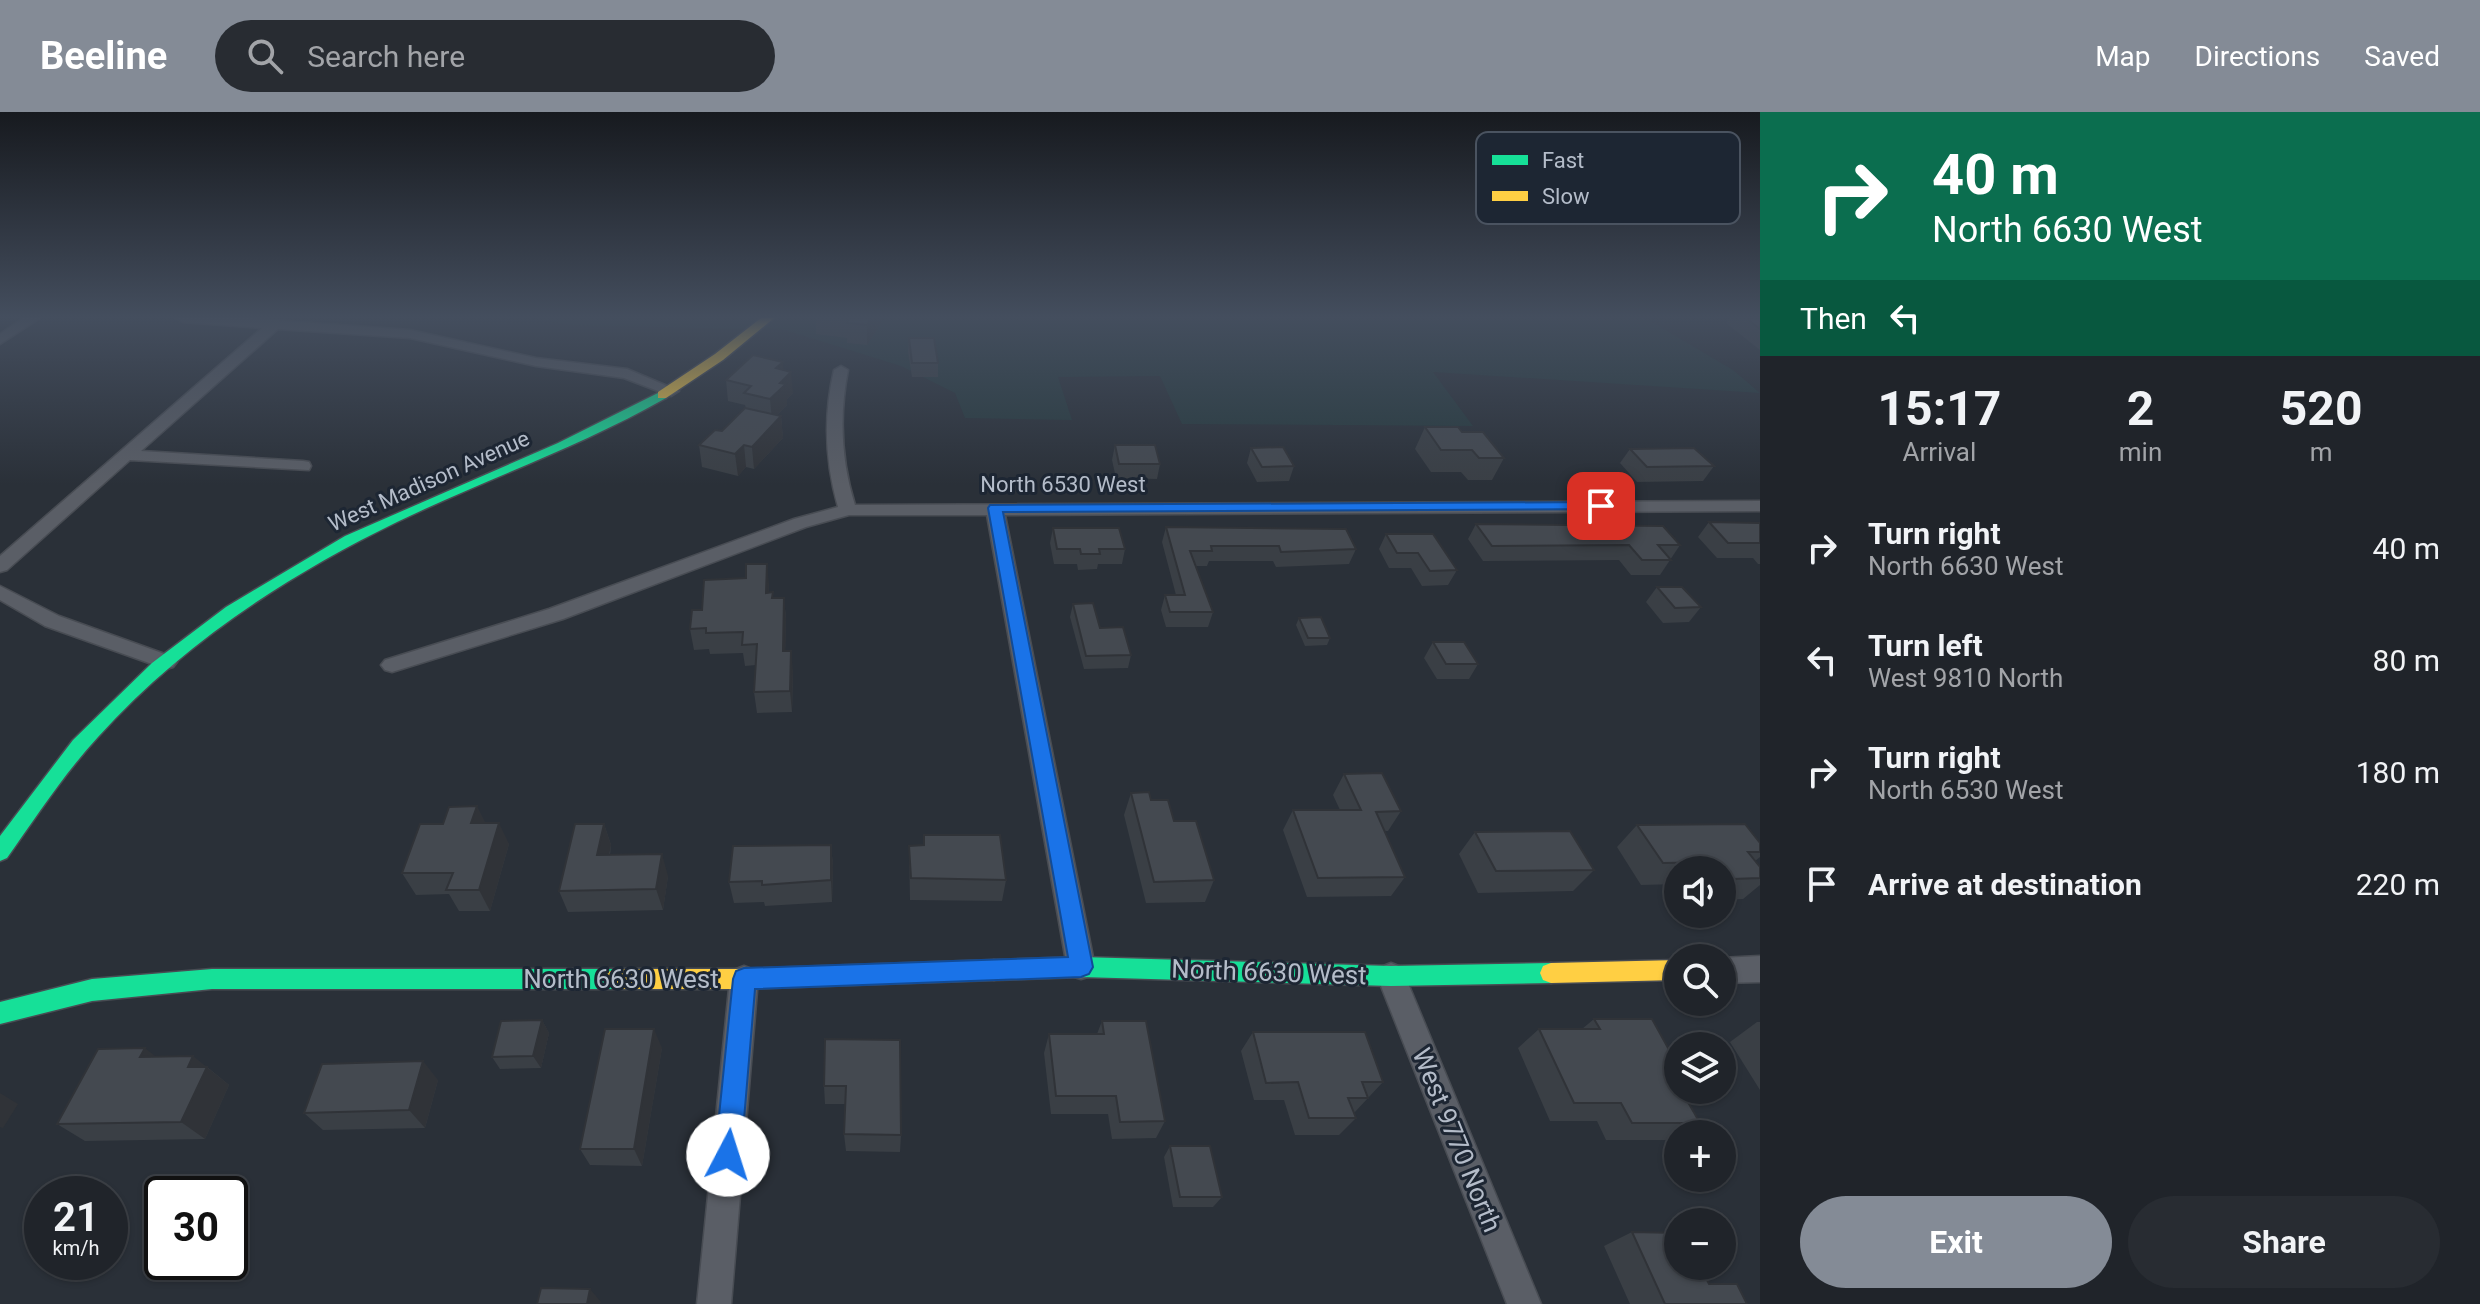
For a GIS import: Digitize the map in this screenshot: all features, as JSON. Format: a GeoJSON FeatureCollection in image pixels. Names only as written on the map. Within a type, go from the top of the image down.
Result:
{"type":"FeatureCollection","features":[{"type":"Feature","properties":{"kind":"street"},"geometry":{"type":"LineString","coordinates":[[0,566],[218,374]]}},
{"type":"Feature","properties":{"kind":"street"},"geometry":{"type":"LineString","coordinates":[[624,374],[671,391]]}},
{"type":"Feature","properties":{"kind":"street","name":"West Madison Avenue"},"geometry":{"type":"LineString","coordinates":[[0,852],[76,749],[111,711],[166,662],[259,594],[345,543],[428,503],[587,436],[671,391],[696,374]]}},
{"type":"Feature","properties":{"kind":"street"},"geometry":{"type":"LineString","coordinates":[[840,374],[834,401],[832,434],[848,510]]}},
{"type":"Feature","properties":{"kind":"street"},"geometry":{"type":"LineString","coordinates":[[125,455],[303,466]]}},
{"type":"Feature","properties":{"kind":"street","name":"North 6530 West"},"geometry":{"type":"LineString","coordinates":[[392,665],[556,614],[800,523],[848,510],[1760,506]]}},
{"type":"Feature","properties":{"kind":"street"},"geometry":{"type":"LineString","coordinates":[[995,508],[1081,967]]}},
{"type":"Feature","properties":{"kind":"street"},"geometry":{"type":"LineString","coordinates":[[0,592],[52,621],[166,662]]}},
{"type":"Feature","properties":{"kind":"street","name":"North 6630 West"},"geometry":{"type":"LineString","coordinates":[[0,1013],[92,990],[212,979],[744,979],[1081,967],[1391,976],[1664,970]]}},
{"type":"Feature","properties":{"kind":"street"},"geometry":{"type":"LineString","coordinates":[[1736,970],[1760,969]]}},
{"type":"Feature","properties":{"kind":"street","name":"West 9770 North"},"geometry":{"type":"LineString","coordinates":[[1391,976],[1524,1304]]}},
{"type":"Feature","properties":{"kind":"street"},"geometry":{"type":"LineString","coordinates":[[714,1304],[744,979]]}},
{"type":"Feature","properties":{"kind":"green space"},"geometry":{"type":"Polygon","coordinates":[[[916,374],[1434,374],[1473,426],[1182,424],[1160,376],[1058,377],[1072,420],[965,418],[955,393],[916,374]]]}},
{"type":"Feature","properties":{"kind":"green space"},"geometry":{"type":"Polygon","coordinates":[[[1458,374],[1737,374],[1760,393],[1458,374]]]}},
{"type":"Feature","properties":{"kind":"building"},"geometry":{"type":"Polygon","coordinates":[[[733,374],[789,374],[780,383],[786,384],[770,399],[744,393],[751,386],[726,380],[733,374]]]}},
{"type":"Feature","properties":{"kind":"building"},"geometry":{"type":"Polygon","coordinates":[[[745,408],[781,416],[752,447],[744,445],[735,454],[699,445],[715,430],[722,431],[745,408]]]}},
{"type":"Feature","properties":{"kind":"building"},"geometry":{"type":"Polygon","coordinates":[[[1425,427],[1458,427],[1462,432],[1483,432],[1504,458],[1479,458],[1472,450],[1441,450],[1425,427]]]}},
{"type":"Feature","properties":{"kind":"building"},"geometry":{"type":"Polygon","coordinates":[[[1115,445],[1155,445],[1160,464],[1119,464],[1115,445]]]}},
{"type":"Feature","properties":{"kind":"building"},"geometry":{"type":"Polygon","coordinates":[[[1283,447],[1294,466],[1262,467],[1251,448],[1283,447]]]}},
{"type":"Feature","properties":{"kind":"building"},"geometry":{"type":"Polygon","coordinates":[[[1694,448],[1714,466],[1647,467],[1630,449],[1694,448]]]}},
{"type":"Feature","properties":{"kind":"building"},"geometry":{"type":"Polygon","coordinates":[[[1709,522],[1760,523],[1760,543],[1728,543],[1709,522]]]}},
{"type":"Feature","properties":{"kind":"building"},"geometry":{"type":"Polygon","coordinates":[[[1476,524],[1663,526],[1680,545],[1658,545],[1671,560],[1642,560],[1629,545],[1492,546],[1476,524]]]}},
{"type":"Feature","properties":{"kind":"building"},"geometry":{"type":"Polygon","coordinates":[[[1166,527],[1346,529],[1356,549],[1281,552],[1279,546],[1211,546],[1212,551],[1190,551],[1213,612],[1170,612],[1165,595],[1185,595],[1166,527]]]}},
{"type":"Feature","properties":{"kind":"building"},"geometry":{"type":"Polygon","coordinates":[[[1053,528],[1119,528],[1125,549],[1099,549],[1100,554],[1081,554],[1080,549],[1057,549],[1053,528]]]}},
{"type":"Feature","properties":{"kind":"building"},"geometry":{"type":"Polygon","coordinates":[[[1386,534],[1433,534],[1457,570],[1430,571],[1418,553],[1397,553],[1386,534]]]}},
{"type":"Feature","properties":{"kind":"building"},"geometry":{"type":"Polygon","coordinates":[[[746,564],[767,564],[766,593],[773,592],[772,598],[784,598],[783,651],[791,651],[790,691],[754,692],[757,644],[742,645],[743,632],[706,633],[706,628],[690,629],[692,610],[702,610],[704,580],[746,578],[746,564]]]}},
{"type":"Feature","properties":{"kind":"building"},"geometry":{"type":"Polygon","coordinates":[[[1657,587],[1682,587],[1701,607],[1675,608],[1657,587]]]}},
{"type":"Feature","properties":{"kind":"building"},"geometry":{"type":"Polygon","coordinates":[[[1093,603],[1100,628],[1123,627],[1131,655],[1086,656],[1073,604],[1093,603]]]}},
{"type":"Feature","properties":{"kind":"building"},"geometry":{"type":"Polygon","coordinates":[[[1321,617],[1330,638],[1308,638],[1299,618],[1321,617]]]}},
{"type":"Feature","properties":{"kind":"building"},"geometry":{"type":"Polygon","coordinates":[[[1433,642],[1464,642],[1478,664],[1446,664],[1433,642]]]}},
{"type":"Feature","properties":{"kind":"building"},"geometry":{"type":"Polygon","coordinates":[[[1382,773],[1401,811],[1376,812],[1405,877],[1318,878],[1293,810],[1361,810],[1344,774],[1382,773]]]}},
{"type":"Feature","properties":{"kind":"building"},"geometry":{"type":"Polygon","coordinates":[[[1149,792],[1151,800],[1168,800],[1174,821],[1196,821],[1214,880],[1154,882],[1131,793],[1149,792]]]}},
{"type":"Feature","properties":{"kind":"building"},"geometry":{"type":"Polygon","coordinates":[[[477,806],[471,823],[499,823],[479,890],[446,890],[453,873],[402,873],[420,824],[443,824],[449,807],[477,806]]]}},
{"type":"Feature","properties":{"kind":"building"},"geometry":{"type":"Polygon","coordinates":[[[575,824],[604,824],[597,855],[662,854],[656,889],[559,891],[575,824]]]}},
{"type":"Feature","properties":{"kind":"building"},"geometry":{"type":"Polygon","coordinates":[[[1745,824],[1760,843],[1760,852],[1748,852],[1760,867],[1760,878],[1736,879],[1736,856],[1664,856],[1663,863],[1637,825],[1745,824]]]}},
{"type":"Feature","properties":{"kind":"building"},"geometry":{"type":"Polygon","coordinates":[[[1570,831],[1594,870],[1496,871],[1475,832],[1570,831]]]}},
{"type":"Feature","properties":{"kind":"building"},"geometry":{"type":"Polygon","coordinates":[[[924,835],[1000,835],[1006,880],[911,878],[909,846],[924,845],[924,835]]]}},
{"type":"Feature","properties":{"kind":"building"},"geometry":{"type":"Polygon","coordinates":[[[831,845],[831,880],[762,885],[762,881],[729,882],[733,846],[831,845]]]}},
{"type":"Feature","properties":{"kind":"building"},"geometry":{"type":"Polygon","coordinates":[[[1594,1019],[1652,1019],[1664,1041],[1664,1104],[1689,1104],[1698,1120],[1632,1123],[1621,1103],[1574,1103],[1539,1029],[1600,1029],[1594,1019]]]}},
{"type":"Feature","properties":{"kind":"building"},"geometry":{"type":"Polygon","coordinates":[[[542,1020],[533,1056],[492,1057],[501,1021],[542,1020]]]}},
{"type":"Feature","properties":{"kind":"building"},"geometry":{"type":"Polygon","coordinates":[[[1102,1021],[1146,1021],[1165,1121],[1120,1122],[1116,1096],[1056,1096],[1049,1034],[1104,1034],[1102,1021]]]}},
{"type":"Feature","properties":{"kind":"building"},"geometry":{"type":"Polygon","coordinates":[[[605,1029],[654,1029],[634,1149],[580,1149],[605,1029]]]}},
{"type":"Feature","properties":{"kind":"building"},"geometry":{"type":"Polygon","coordinates":[[[1253,1032],[1365,1032],[1383,1082],[1362,1082],[1368,1098],[1348,1098],[1356,1118],[1309,1118],[1298,1082],[1266,1083],[1253,1032]]]}},
{"type":"Feature","properties":{"kind":"building"},"geometry":{"type":"Polygon","coordinates":[[[825,1039],[900,1040],[901,1135],[844,1134],[846,1086],[824,1086],[825,1039]]]}},
{"type":"Feature","properties":{"kind":"building"},"geometry":{"type":"Polygon","coordinates":[[[145,1048],[140,1057],[193,1056],[188,1067],[207,1067],[181,1122],[57,1124],[98,1049],[145,1048]]]}},
{"type":"Feature","properties":{"kind":"building"},"geometry":{"type":"Polygon","coordinates":[[[423,1061],[409,1110],[304,1113],[322,1064],[423,1061]]]}},
{"type":"Feature","properties":{"kind":"building"},"geometry":{"type":"Polygon","coordinates":[[[1170,1146],[1210,1146],[1222,1197],[1180,1197],[1170,1146]]]}},
{"type":"Feature","properties":{"kind":"building"},"geometry":{"type":"Polygon","coordinates":[[[1632,1232],[1664,1233],[1664,1280],[1737,1284],[1747,1304],[1665,1304],[1632,1232]]]}},
{"type":"Feature","properties":{"kind":"building"},"geometry":{"type":"Polygon","coordinates":[[[541,1288],[590,1289],[587,1304],[537,1304],[541,1288]]]}},
{"type":"Feature","properties":{"kind":"traffic: fast"},"geometry":{"type":"LineString","coordinates":[[0,852],[92,731],[158,667],[232,611],[270,585],[392,519],[596,430],[662,395]]}},
{"type":"Feature","properties":{"kind":"traffic: fast"},"geometry":{"type":"LineString","coordinates":[[994,970],[1081,967],[1391,976],[1551,973]]}},
{"type":"Feature","properties":{"kind":"traffic: fast"},"geometry":{"type":"LineString","coordinates":[[0,1013],[92,990],[212,979],[616,979]]}},
{"type":"Feature","properties":{"kind":"traffic: slow"},"geometry":{"type":"LineString","coordinates":[[662,395],[694,374]]}},
{"type":"Feature","properties":{"kind":"traffic: slow"},"geometry":{"type":"LineString","coordinates":[[616,979],[744,979],[994,970]]}},
{"type":"Feature","properties":{"kind":"traffic: slow"},"geometry":{"type":"LineString","coordinates":[[1551,973],[1664,970]]}},
{"type":"Feature","properties":{"kind":"route"},"geometry":{"type":"LineString","coordinates":[[728,1155],[744,979],[1081,967],[995,508],[1601,506]]}}]}
